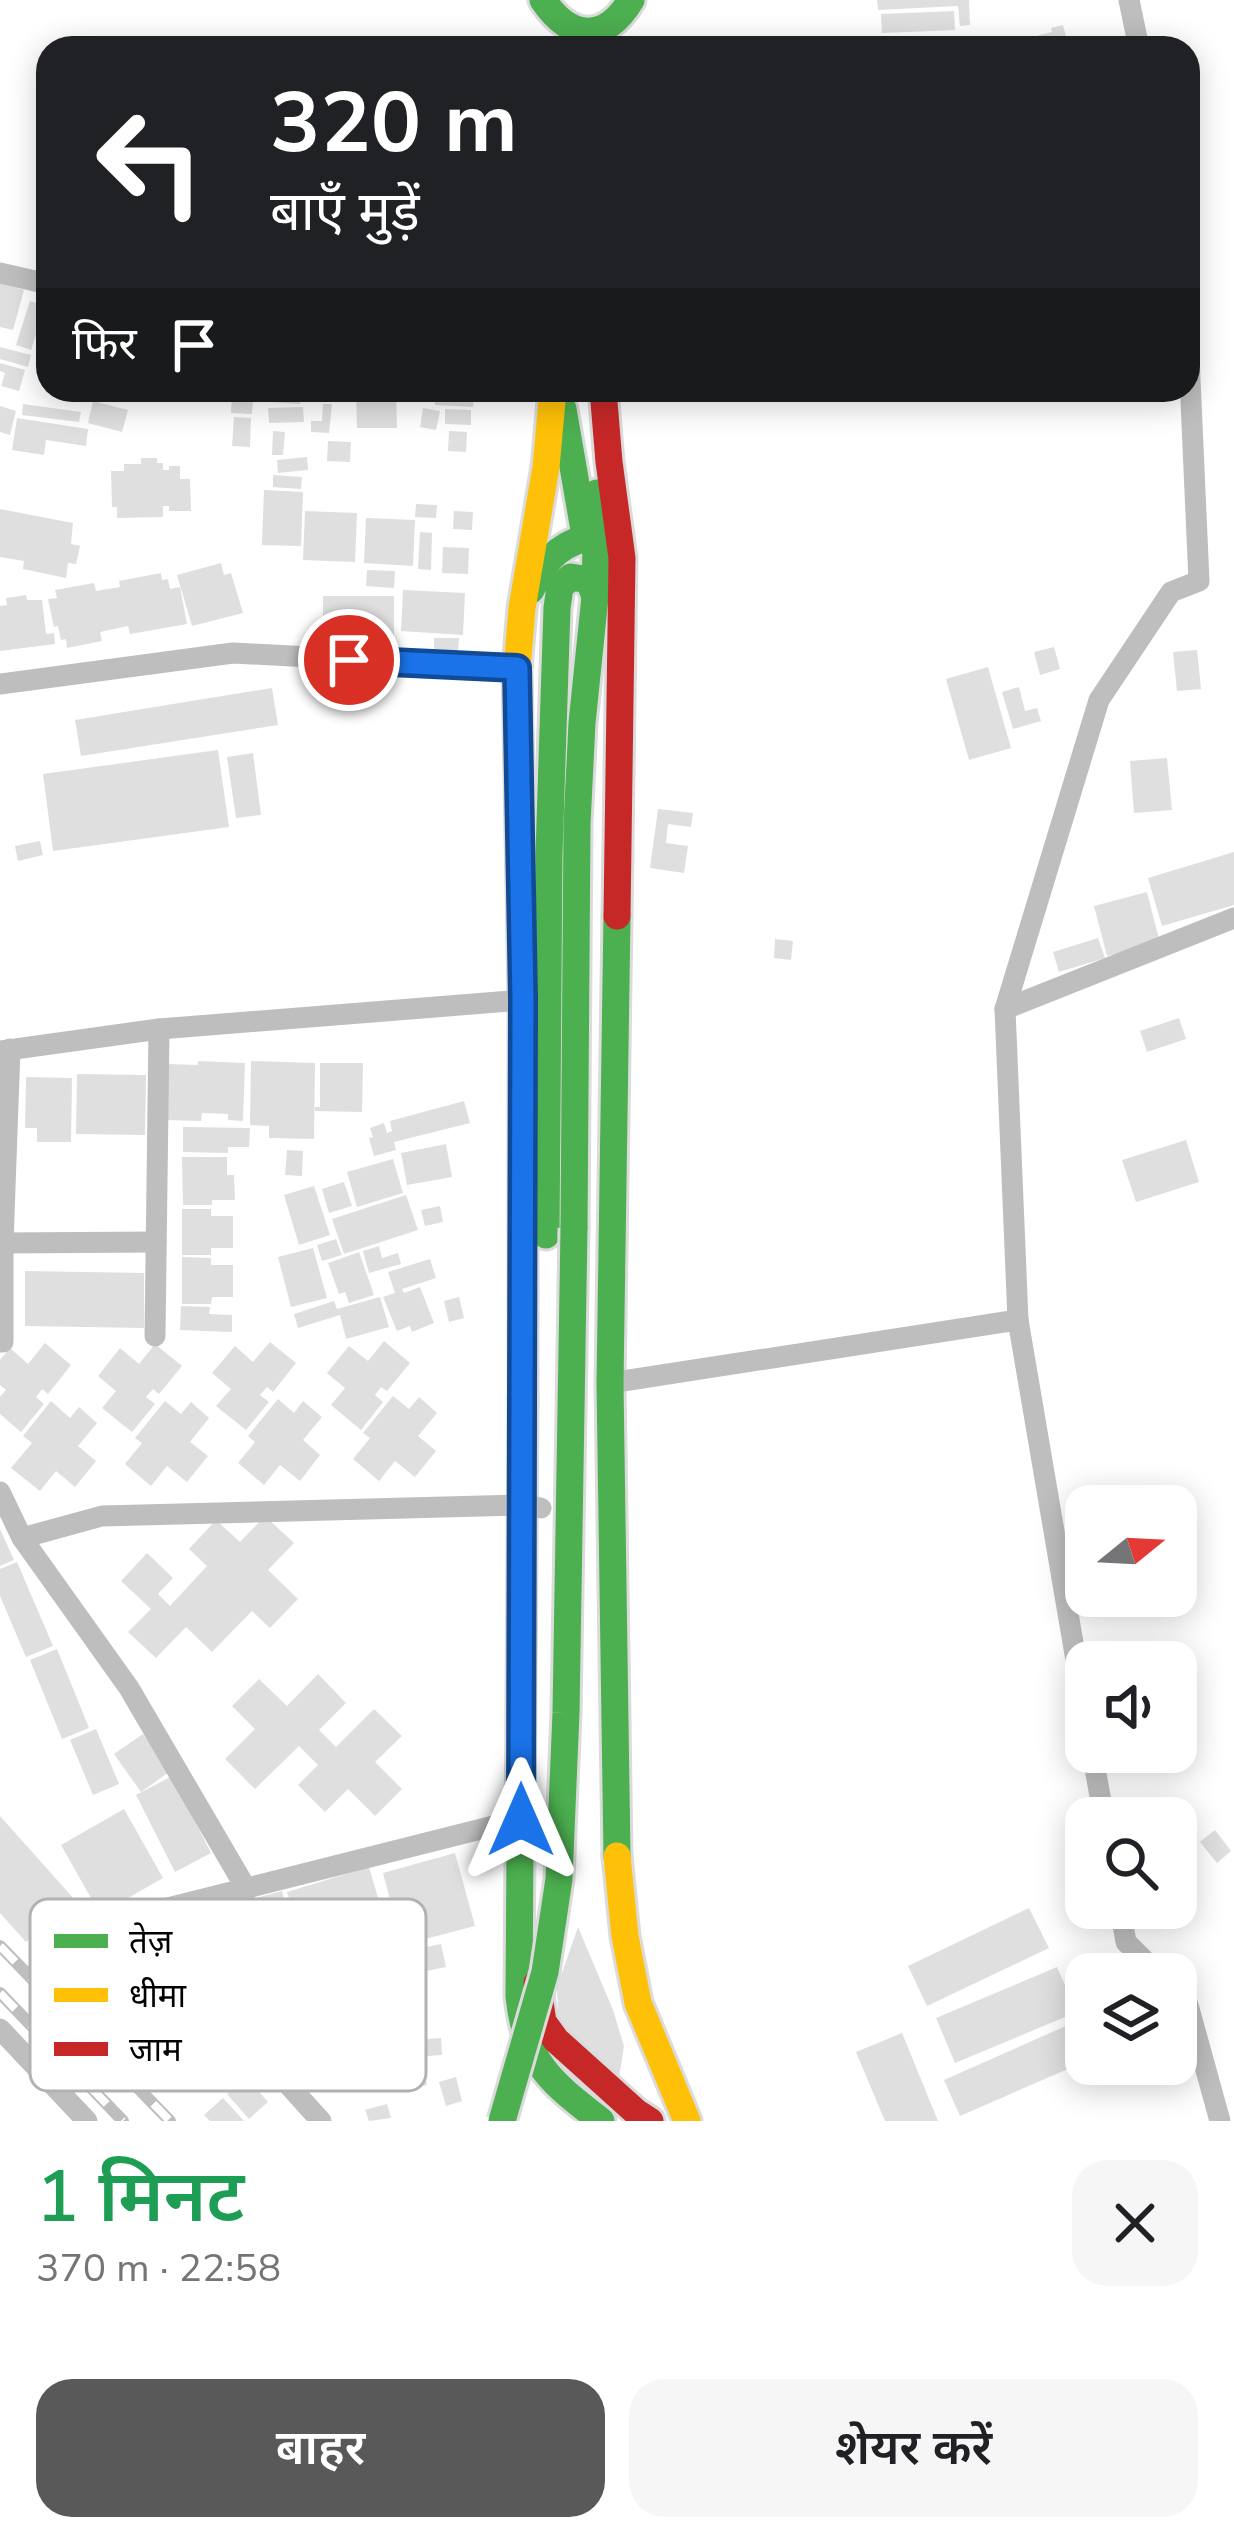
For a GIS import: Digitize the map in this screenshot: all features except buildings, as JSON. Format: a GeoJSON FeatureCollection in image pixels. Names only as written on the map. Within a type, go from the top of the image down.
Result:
{"type":"FeatureCollection","features":[{"type":"Feature","properties":{"kind":"main road"},"geometry":{"type":"LineString","coordinates":[[519,0],[562,36]]}},
{"type":"Feature","properties":{"kind":"main road"},"geometry":{"type":"LineString","coordinates":[[542,0],[565,36]]}},
{"type":"Feature","properties":{"kind":"main road"},"geometry":{"type":"LineString","coordinates":[[581,36],[607,28],[626,10]]}},
{"type":"Feature","properties":{"kind":"main road"},"geometry":{"type":"LineString","coordinates":[[554,402],[517,668],[536,999],[534,1964],[543,2022],[556,2040],[650,2121]]}},
{"type":"Feature","properties":{"kind":"main road"},"geometry":{"type":"LineString","coordinates":[[502,2121],[545,1972],[559,1879],[566,1713],[577,824],[595,597],[590,543],[559,402]]}},
{"type":"Feature","properties":{"kind":"main road"},"geometry":{"type":"LineString","coordinates":[[590,543],[601,402]]}},
{"type":"Feature","properties":{"kind":"main road"},"geometry":{"type":"LineString","coordinates":[[603,402],[622,558],[623,634],[610,1384],[616,1832],[625,1936],[638,2003],[687,2121]]}},
{"type":"Feature","properties":{"kind":"main road"},"geometry":{"type":"LineString","coordinates":[[522,608],[545,560],[571,541],[590,543]]}},
{"type":"Feature","properties":{"kind":"main road"},"geometry":{"type":"LineString","coordinates":[[536,999],[550,831],[560,587],[571,577],[583,577],[589,580],[595,597]]}},
{"type":"Feature","properties":{"kind":"main road"},"geometry":{"type":"LineString","coordinates":[[532,1506],[521,1820],[521,2027],[548,2080],[601,2121]]}},
{"type":"Feature","properties":{"kind":"street"},"geometry":{"type":"LineString","coordinates":[[1129,0],[1136,36]]}},
{"type":"Feature","properties":{"kind":"street"},"geometry":{"type":"LineString","coordinates":[[0,273],[36,281]]}},
{"type":"Feature","properties":{"kind":"street"},"geometry":{"type":"LineString","coordinates":[[1073,1641],[1018,1319],[1005,1009],[1099,700],[1171,592],[1199,581],[1191,402]]}},
{"type":"Feature","properties":{"kind":"street"},"geometry":{"type":"LineString","coordinates":[[0,684],[233,652],[517,668]]}},
{"type":"Feature","properties":{"kind":"street"},"geometry":{"type":"LineString","coordinates":[[1005,1009],[1234,918]]}},
{"type":"Feature","properties":{"kind":"street"},"geometry":{"type":"LineString","coordinates":[[0,1342],[5,1050],[159,1029],[536,999]]}},
{"type":"Feature","properties":{"kind":"street"},"geometry":{"type":"LineString","coordinates":[[155,1336],[159,1029]]}},
{"type":"Feature","properties":{"kind":"street"},"geometry":{"type":"LineString","coordinates":[[3,1243],[156,1242]]}},
{"type":"Feature","properties":{"kind":"street"},"geometry":{"type":"LineString","coordinates":[[610,1384],[1018,1319]]}},
{"type":"Feature","properties":{"kind":"street"},"geometry":{"type":"LineString","coordinates":[[0,1492],[22,1538],[130,1688],[247,1890]]}},
{"type":"Feature","properties":{"kind":"street"},"geometry":{"type":"LineString","coordinates":[[22,1538],[102,1516],[532,1506]]}},
{"type":"Feature","properties":{"kind":"street"},"geometry":{"type":"LineString","coordinates":[[208,1899],[521,1820]]}},
{"type":"Feature","properties":{"kind":"street"},"geometry":{"type":"LineString","coordinates":[[0,2029],[30,2061]]}},
{"type":"Feature","properties":{"kind":"street"},"geometry":{"type":"LineString","coordinates":[[1197,2038],[1220,2121]]}},
{"type":"Feature","properties":{"kind":"street"},"geometry":{"type":"LineString","coordinates":[[59,2091],[87,2121]]}},
{"type":"Feature","properties":{"kind":"street"},"geometry":{"type":"LineString","coordinates":[[294,2091],[321,2121]]}},
{"type":"Feature","properties":{"kind":"railway"},"geometry":{"type":"LineString","coordinates":[[0,1946],[30,1977]]}},
{"type":"Feature","properties":{"kind":"railway"},"geometry":{"type":"LineString","coordinates":[[0,1993],[30,2024]]}},
{"type":"Feature","properties":{"kind":"railway"},"geometry":{"type":"LineString","coordinates":[[94,2091],[123,2121]]}},
{"type":"Feature","properties":{"kind":"railway"},"geometry":{"type":"LineString","coordinates":[[141,2091],[170,2121]]}},
{"type":"Feature","properties":{"kind":"traffic: fast"},"geometry":{"type":"LineString","coordinates":[[543,0],[564,23],[587,31],[610,24],[631,0]]}},
{"type":"Feature","properties":{"kind":"traffic: fast"},"geometry":{"type":"LineString","coordinates":[[563,409],[584,530]]}},
{"type":"Feature","properties":{"kind":"traffic: fast"},"geometry":{"type":"LineString","coordinates":[[574,1228],[577,824],[595,597],[597,493]]}},
{"type":"Feature","properties":{"kind":"traffic: fast"},"geometry":{"type":"LineString","coordinates":[[531,590],[558,551],[585,538],[596,549]]}},
{"type":"Feature","properties":{"kind":"traffic: fast"},"geometry":{"type":"LineString","coordinates":[[546,1235],[549,853],[557,608],[560,587],[571,577],[589,580],[595,597]]}},
{"type":"Feature","properties":{"kind":"traffic: fast"},"geometry":{"type":"LineString","coordinates":[[617,916],[610,1383],[617,1856]]}},
{"type":"Feature","properties":{"kind":"traffic: fast"},"geometry":{"type":"LineString","coordinates":[[502,2121],[545,1972],[559,1879],[574,1228]]}},
{"type":"Feature","properties":{"kind":"traffic: fast"},"geometry":{"type":"LineString","coordinates":[[523,1399],[519,1996],[528,2039],[544,2069],[601,2121]]}},
{"type":"Feature","properties":{"kind":"traffic: slow"},"geometry":{"type":"LineString","coordinates":[[523,1399],[517,668],[552,402]]}},
{"type":"Feature","properties":{"kind":"traffic: slow"},"geometry":{"type":"LineString","coordinates":[[617,1856],[638,2003],[687,2121]]}},
{"type":"Feature","properties":{"kind":"traffic: jam"},"geometry":{"type":"LineString","coordinates":[[604,402],[622,558],[617,916]]}},
{"type":"Feature","properties":{"kind":"traffic: jam"},"geometry":{"type":"LineString","coordinates":[[537,1983],[543,2022],[556,2040],[650,2121]]}},
{"type":"Feature","properties":{"kind":"route"},"geometry":{"type":"LineString","coordinates":[[349,660],[517,668],[523,999],[521,1820]]}}]}
